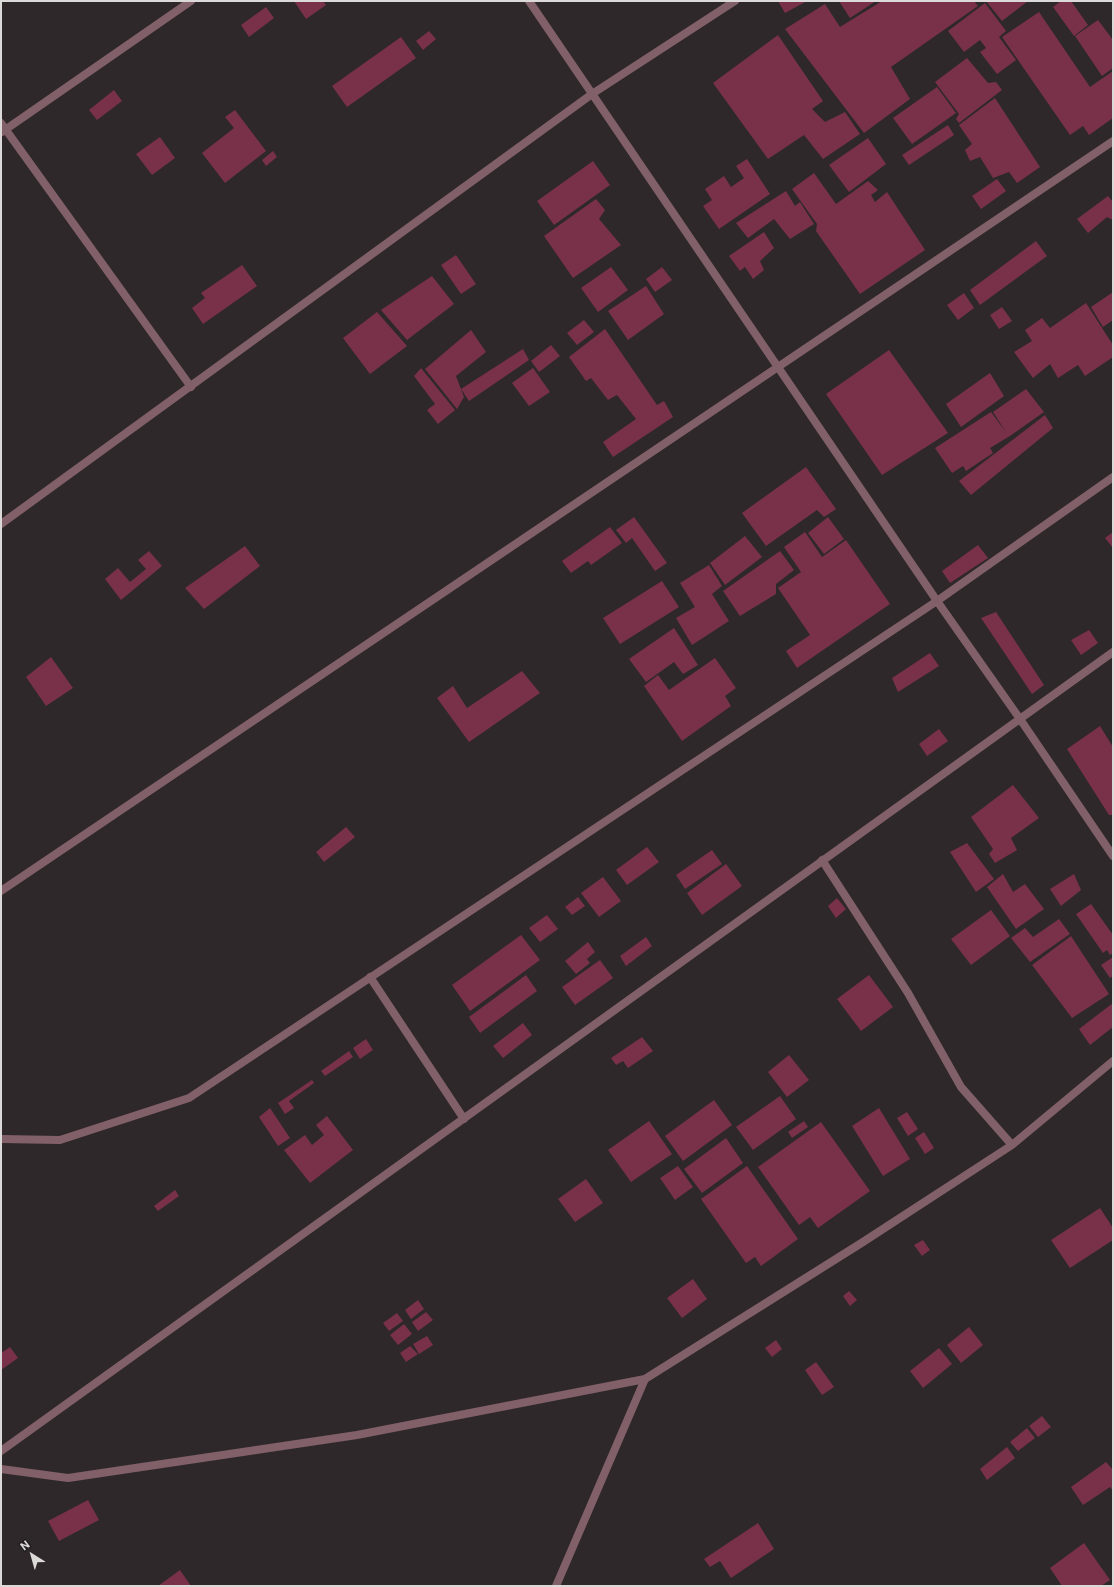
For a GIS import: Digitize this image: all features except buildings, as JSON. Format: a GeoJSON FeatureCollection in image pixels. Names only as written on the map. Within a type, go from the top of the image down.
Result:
{"type":"FeatureCollection","features":[{"type":"Feature","properties":{"kind":"street"},"geometry":{"type":"LineString","coordinates":[[190,387],[3,128],[191,1]]}},
{"type":"Feature","properties":{"kind":"street"},"geometry":{"type":"LineString","coordinates":[[529,1],[937,601],[1020,719],[1113,856]]}},
{"type":"Feature","properties":{"kind":"street"},"geometry":{"type":"LineString","coordinates":[[1,524],[592,94],[735,1]]}},
{"type":"Feature","properties":{"kind":"street"},"geometry":{"type":"LineString","coordinates":[[1,891],[1113,141]]}},
{"type":"Feature","properties":{"kind":"street"},"geometry":{"type":"LineString","coordinates":[[1,1140],[60,1140],[189,1098],[937,601],[1113,477]]}},
{"type":"Feature","properties":{"kind":"street"},"geometry":{"type":"LineString","coordinates":[[1,1451],[1113,652]]}},
{"type":"Feature","properties":{"kind":"street"},"geometry":{"type":"LineString","coordinates":[[822,860],[908,993],[962,1087],[1012,1145]]}},
{"type":"Feature","properties":{"kind":"street"},"geometry":{"type":"LineString","coordinates":[[370,977],[464,1119]]}},
{"type":"Feature","properties":{"kind":"street"},"geometry":{"type":"LineString","coordinates":[[1,1469],[68,1478],[357,1435],[645,1379],[863,1242],[1012,1145],[1113,1061]]}},
{"type":"Feature","properties":{"kind":"street"},"geometry":{"type":"LineString","coordinates":[[556,1586],[645,1379]]}}]}
